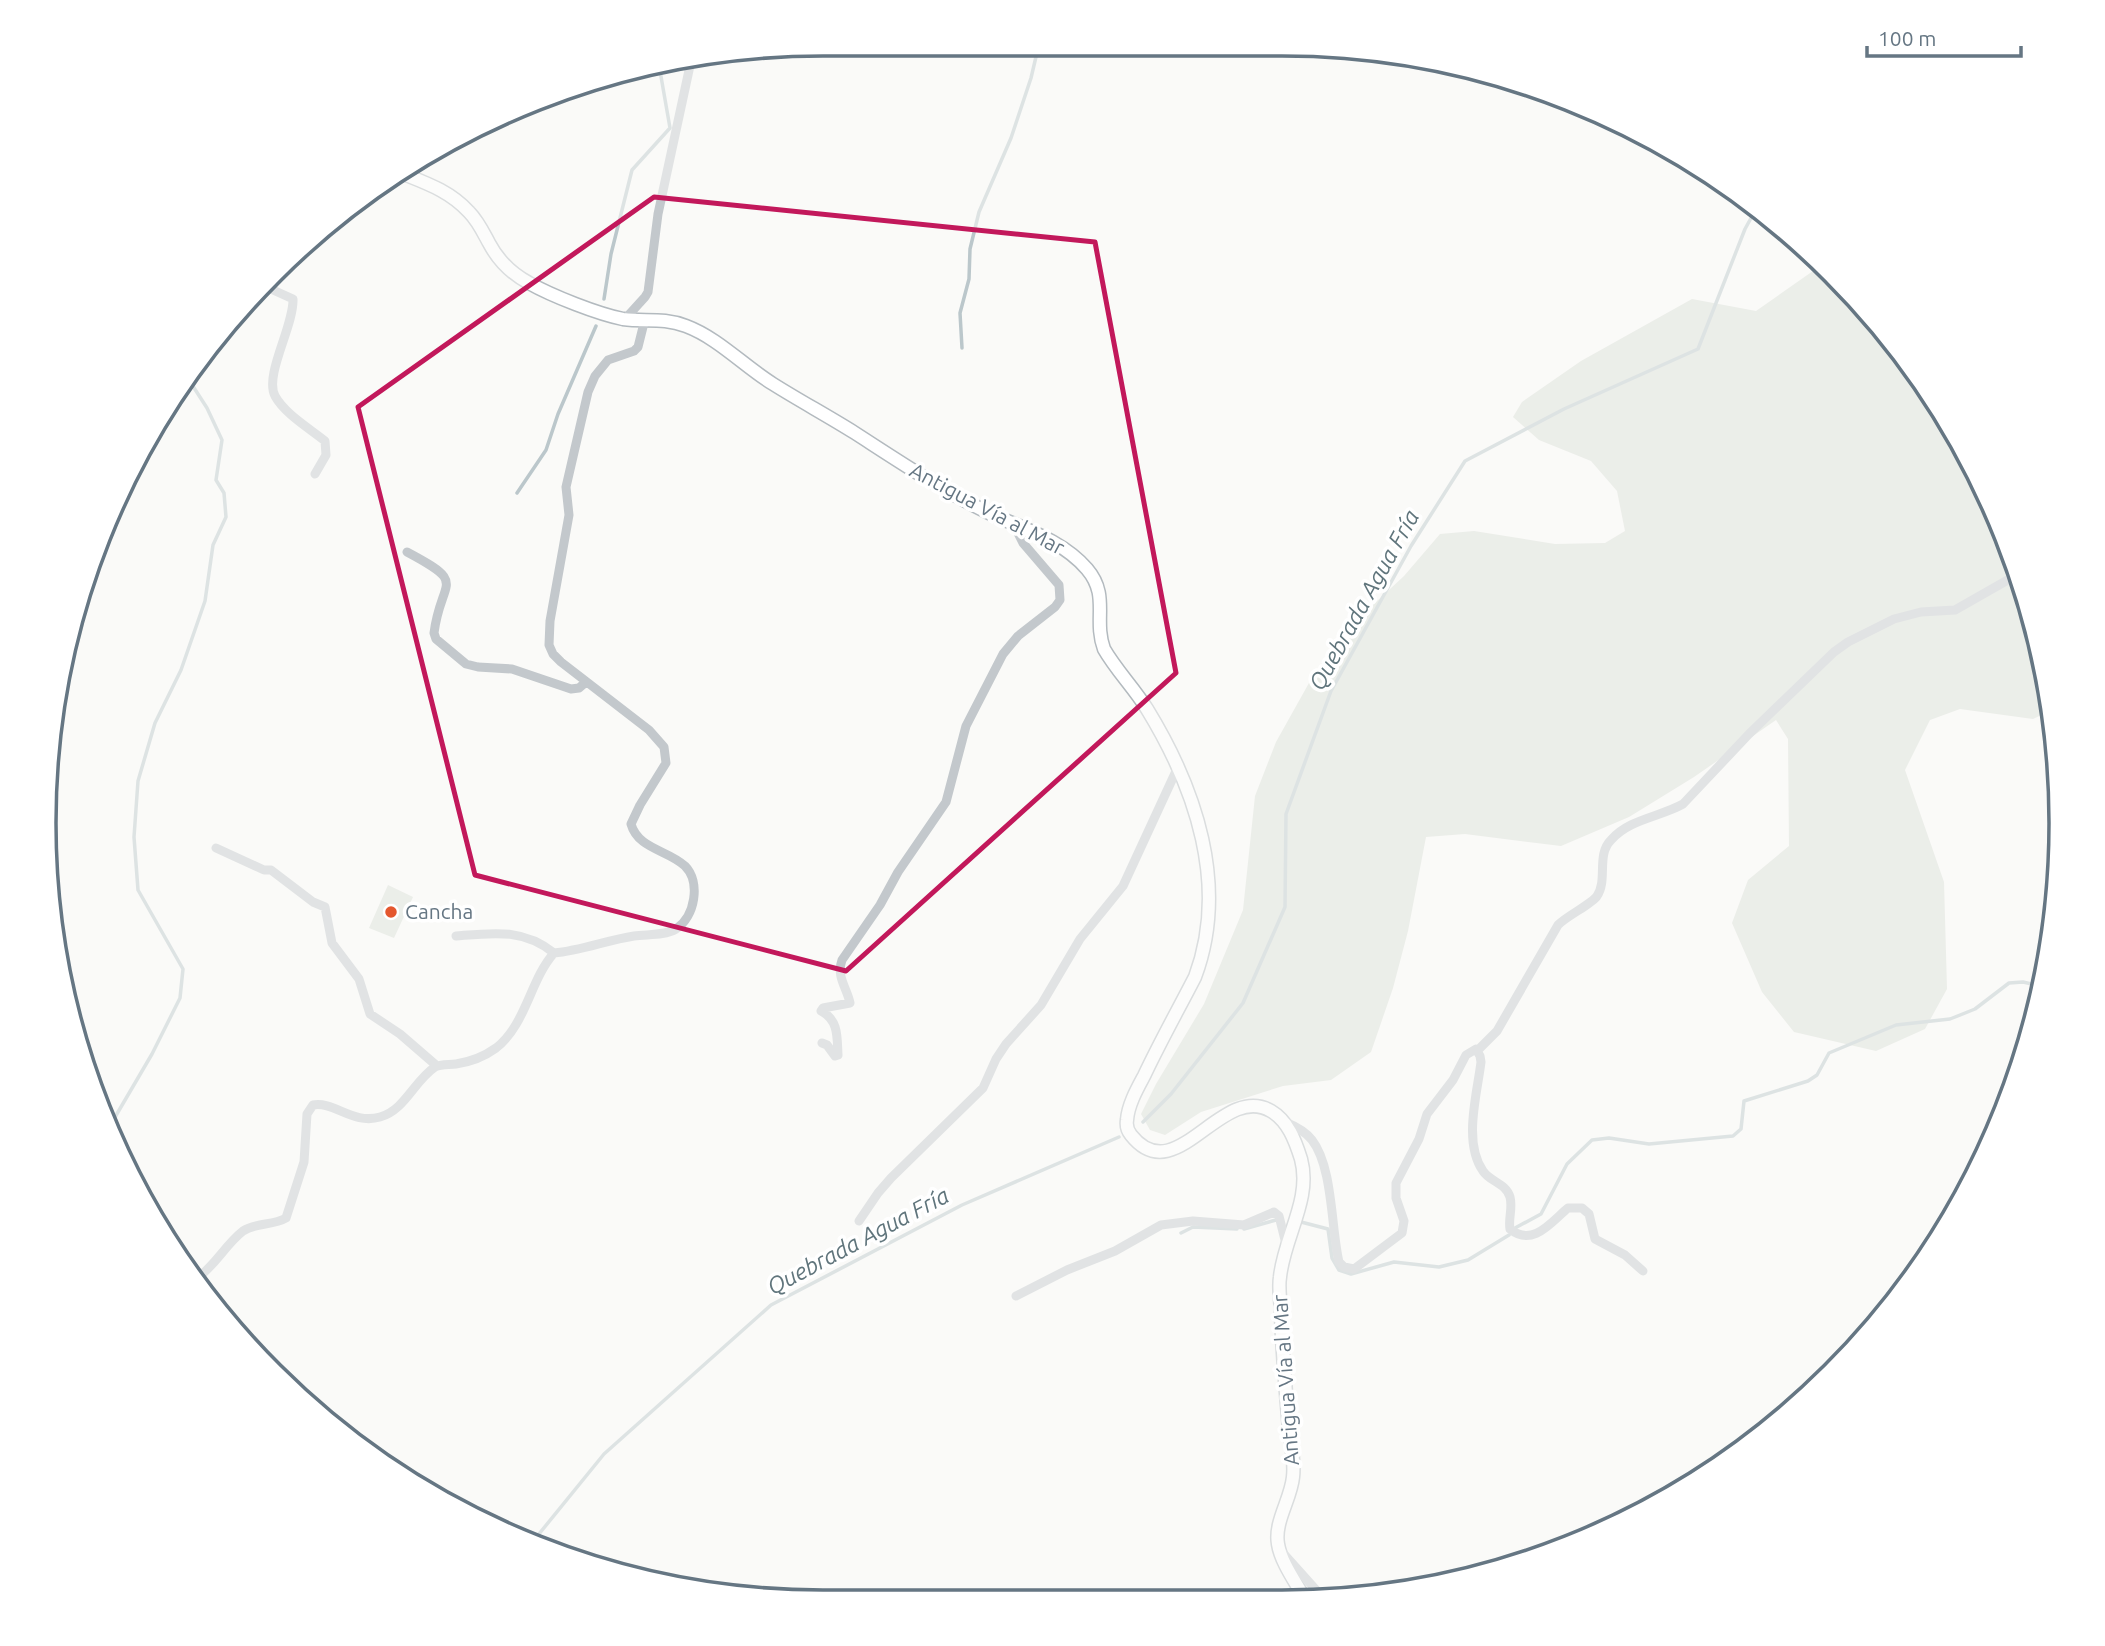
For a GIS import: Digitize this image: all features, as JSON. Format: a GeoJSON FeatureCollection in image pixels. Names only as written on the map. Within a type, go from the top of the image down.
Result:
{"type":"FeatureCollection","features":[{"type":"Feature","properties":{"kind":"main road","name":"Antigua Vía al Mar"},"geometry":{"type":"LineString","coordinates":[[410,177],[448,193],[471,213],[497,256],[509,270],[530,284],[625,319],[661,319],[697,330],[771,383],[929,481],[965,502],[1034,531],[1065,550],[1084,565],[1094,578],[1100,592],[1100,638],[1104,649],[1165,740],[1203,834],[1208,887],[1207,936],[1195,977],[1136,1091],[1126,1119],[1128,1130],[1134,1139],[1147,1148],[1170,1150],[1188,1142],[1221,1118],[1242,1107],[1264,1107],[1285,1122],[1301,1161],[1304,1178],[1302,1196],[1286,1244],[1279,1278],[1294,1462],[1289,1497],[1278,1535],[1279,1549]]}},
{"type":"Feature","properties":{"kind":"main road"},"geometry":{"type":"LineString","coordinates":[[1279,1549],[1300,1589]]}},
{"type":"Feature","properties":{"kind":"street"},"geometry":{"type":"LineString","coordinates":[[625,319],[648,292],[658,214],[689,68]]}},
{"type":"Feature","properties":{"kind":"street"},"geometry":{"type":"LineString","coordinates":[[273,290],[293,299],[285,342],[272,382],[275,395],[288,410],[325,441],[326,455],[316,474]]}},
{"type":"Feature","properties":{"kind":"street"},"geometry":{"type":"LineString","coordinates":[[203,1274],[243,1232],[252,1226],[286,1218],[304,1162],[307,1114],[313,1105],[323,1105],[361,1118],[381,1117],[392,1112],[437,1066],[459,1064],[481,1057],[496,1048],[519,1017],[542,966],[554,953],[674,930],[686,920],[694,892],[692,877],[685,866],[645,843],[637,836],[631,824],[634,814],[666,763],[664,747],[649,730],[561,662],[549,645],[550,621],[569,515],[566,487],[588,391],[595,376],[608,360],[638,347],[645,319]]}},
{"type":"Feature","properties":{"kind":"street"},"geometry":{"type":"LineString","coordinates":[[822,1043],[827,1045],[835,1056],[838,1055],[832,1019],[821,1011],[823,1008],[850,1003],[839,970],[842,960],[946,802],[966,726],[1003,654],[1018,636],[1060,600],[1059,585],[1023,543],[1018,533],[1018,525]]}},
{"type":"Feature","properties":{"kind":"street"},"geometry":{"type":"LineString","coordinates":[[407,552],[443,574],[447,581],[434,633],[436,639],[466,664],[512,669],[571,689],[579,688],[586,682]]}},
{"type":"Feature","properties":{"kind":"street"},"geometry":{"type":"LineString","coordinates":[[1478,1050],[1497,1031],[1558,925],[1567,916],[1596,898],[1600,887],[1603,856],[1609,841],[1643,820],[1683,804],[1749,734],[1834,652],[1848,642],[1894,619],[1921,612],[1955,610],[2009,579]]}},
{"type":"Feature","properties":{"kind":"street"},"geometry":{"type":"LineString","coordinates":[[859,1221],[891,1178],[983,1088],[1006,1044],[1041,1005],[1080,939],[1123,886],[1177,769]]}},
{"type":"Feature","properties":{"kind":"street"},"geometry":{"type":"LineString","coordinates":[[216,848],[264,870],[271,870],[313,902],[325,907],[332,943],[359,979],[370,1014],[400,1034],[437,1066]]}},
{"type":"Feature","properties":{"kind":"street"},"geometry":{"type":"LineString","coordinates":[[456,936],[507,932],[547,947],[554,953]]}},
{"type":"Feature","properties":{"kind":"street"},"geometry":{"type":"LineString","coordinates":[[1285,1122],[1299,1128],[1312,1140],[1320,1154],[1328,1182],[1339,1262],[1344,1268],[1354,1269],[1402,1233],[1404,1222],[1396,1198],[1396,1182],[1419,1139],[1427,1114],[1453,1080],[1466,1055],[1472,1049],[1478,1050]]}},
{"type":"Feature","properties":{"kind":"street"},"geometry":{"type":"LineString","coordinates":[[1478,1050],[1481,1062],[1473,1123],[1473,1149],[1488,1177],[1505,1187],[1509,1193],[1510,1229],[1517,1234],[1534,1235],[1568,1208],[1582,1208],[1589,1214],[1595,1239],[1625,1255],[1643,1271]]}},
{"type":"Feature","properties":{"kind":"street"},"geometry":{"type":"LineString","coordinates":[[1016,1296],[1067,1270],[1115,1251],[1161,1225],[1193,1221],[1244,1225],[1274,1212],[1279,1216],[1286,1244]]}},
{"type":"Feature","properties":{"kind":"street"},"geometry":{"type":"LineString","coordinates":[[1279,1549],[1315,1589]]}},
{"type":"Feature","properties":{"kind":"highlighted area"},"geometry":{"type":"Polygon","coordinates":[[[654,197],[1095,242],[1176,673],[846,971],[475,875],[358,407],[654,197]]]}},
{"type":"Feature","properties":{"kind":"shaded area"},"geometry":{"type":"Polygon","coordinates":[[[1813,271],[1859,317],[1920,397],[1970,484],[1991,529],[2023,624],[2041,715],[2033,719],[1960,709],[1930,720],[1905,770],[1944,882],[1947,989],[1925,1029],[1876,1051],[1794,1032],[1762,992],[1732,923],[1748,880],[1789,846],[1788,739],[1776,720],[1694,777],[1629,817],[1561,846],[1465,834],[1426,837],[1408,931],[1393,988],[1371,1052],[1331,1080],[1283,1086],[1201,1112],[1165,1135],[1150,1130],[1141,1114],[1204,1004],[1243,910],[1255,796],[1276,742],[1314,674],[1348,628],[1404,576],[1440,534],[1474,531],[1555,544],[1605,543],[1625,531],[1617,491],[1591,461],[1539,440],[1513,417],[1522,402],[1581,361],[1692,299],[1756,311],[1813,271]]]}},
{"type":"Feature","properties":{"kind":"shaded area","name":"Cancha"},"geometry":{"type":"Polygon","coordinates":[[[388,885],[413,897],[394,938],[369,928],[388,885]]]}},
{"type":"Feature","properties":{"kind":"waterway"},"geometry":{"type":"LineString","coordinates":[[962,348],[960,313],[969,279],[970,249],[979,212],[1011,138],[1036,56]]}},
{"type":"Feature","properties":{"kind":"waterway"},"geometry":{"type":"LineString","coordinates":[[604,299],[611,254],[632,170],[670,128],[661,74]]}},
{"type":"Feature","properties":{"kind":"waterway","name":"Quebrada Agua Fría"},"geometry":{"type":"LineString","coordinates":[[1143,1122],[1171,1094],[1243,1003],[1285,907],[1286,814],[1331,691],[1411,546],[1465,461],[1564,409],[1698,349],[1752,216]]}},
{"type":"Feature","properties":{"kind":"waterway"},"geometry":{"type":"LineString","coordinates":[[517,493],[546,450],[558,414],[596,326]]}},
{"type":"Feature","properties":{"kind":"waterway"},"geometry":{"type":"LineString","coordinates":[[114,1118],[152,1054],[180,998],[183,969],[138,890],[134,837],[138,781],[155,723],[181,670],[205,601],[213,545],[226,517],[224,493],[216,480],[222,440],[193,386]]}},
{"type":"Feature","properties":{"kind":"waterway"},"geometry":{"type":"LineString","coordinates":[[1515,1228],[1541,1214],[1567,1164],[1592,1140],[1609,1138],[1649,1144],[1733,1136],[1741,1129],[1744,1101],[1808,1081],[1817,1075],[1829,1053],[1896,1025],[1950,1019],[1975,1009],[2009,983],[2032,984]]}},
{"type":"Feature","properties":{"kind":"waterway","name":"Quebrada Agua Fría"},"geometry":{"type":"LineString","coordinates":[[538,1535],[604,1454],[771,1305],[962,1205],[1119,1137]]}},
{"type":"Feature","properties":{"kind":"waterway"},"geometry":{"type":"LineString","coordinates":[[1244,1229],[1276,1220]]}},
{"type":"Feature","properties":{"kind":"waterway"},"geometry":{"type":"LineString","coordinates":[[1301,1222],[1328,1229],[1332,1258],[1339,1270],[1351,1274],[1394,1262],[1439,1267],[1468,1260],[1509,1235]]}},
{"type":"Feature","properties":{"kind":"waterway"},"geometry":{"type":"LineString","coordinates":[[1181,1233],[1193,1227],[1237,1229]]}},
{"type":"Feature","properties":{"kind":"place","name":"Cancha"},"geometry":{"type":"Point","coordinates":[391,912]}}]}
